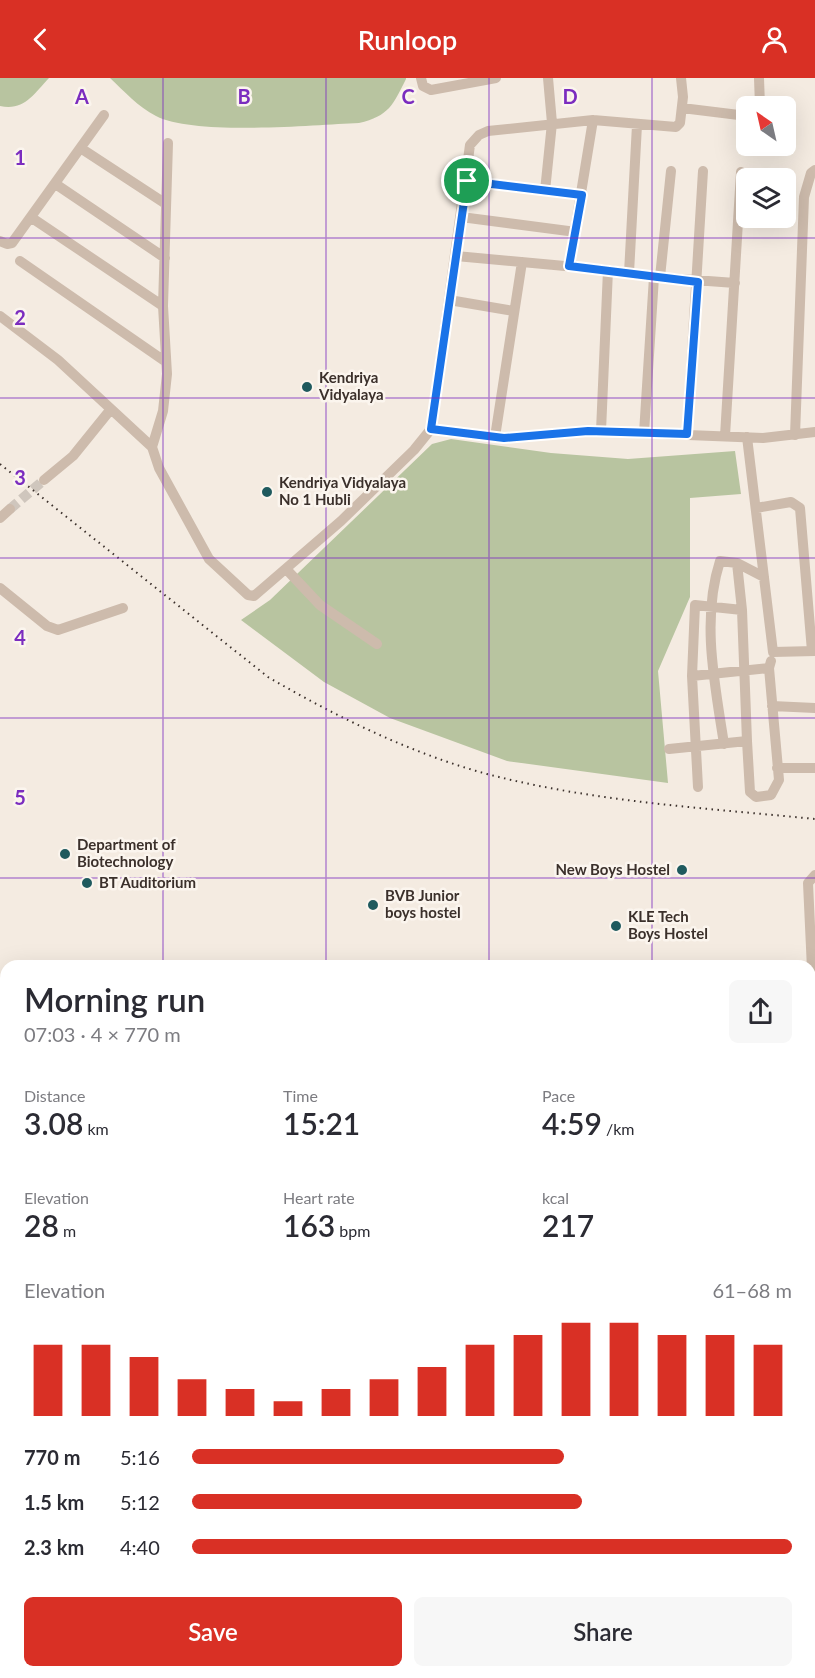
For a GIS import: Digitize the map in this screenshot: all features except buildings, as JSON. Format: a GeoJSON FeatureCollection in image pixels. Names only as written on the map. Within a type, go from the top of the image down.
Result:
{"type":"FeatureCollection","features":[{"type":"Feature","properties":{"kind":"street"},"geometry":{"type":"LineString","coordinates":[[421,78],[423,86],[431,90],[496,78]]}},
{"type":"Feature","properties":{"kind":"street"},"geometry":{"type":"LineString","coordinates":[[545,191],[552,123],[548,78]]}},
{"type":"Feature","properties":{"kind":"street"},"geometry":{"type":"LineString","coordinates":[[0,316],[58,360],[152,447],[159,468],[193,534],[209,559],[248,595],[254,596],[287,570],[414,450],[431,429],[467,181],[470,145],[479,135],[552,123],[593,120],[629,121],[638,124],[676,127],[680,123],[682,108],[681,78]]}},
{"type":"Feature","properties":{"kind":"street"},"geometry":{"type":"LineString","coordinates":[[759,78],[760,96]]}},
{"type":"Feature","properties":{"kind":"street"},"geometry":{"type":"LineString","coordinates":[[682,108],[736,115]]}},
{"type":"Feature","properties":{"kind":"street"},"geometry":{"type":"LineString","coordinates":[[0,241],[7,244],[12,243],[57,185],[104,115]]}},
{"type":"Feature","properties":{"kind":"street"},"geometry":{"type":"LineString","coordinates":[[569,266],[593,120]]}},
{"type":"Feature","properties":{"kind":"street"},"geometry":{"type":"LineString","coordinates":[[628,273],[638,124]]}},
{"type":"Feature","properties":{"kind":"street"},"geometry":{"type":"LineString","coordinates":[[152,447],[163,411],[166,362],[163,306],[168,143]]}},
{"type":"Feature","properties":{"kind":"street"},"geometry":{"type":"LineString","coordinates":[[82,149],[166,204]]}},
{"type":"Feature","properties":{"kind":"street"},"geometry":{"type":"LineString","coordinates":[[795,435],[804,197],[811,173],[815,170]]}},
{"type":"Feature","properties":{"kind":"street"},"geometry":{"type":"LineString","coordinates":[[644,432],[657,277],[671,171]]}},
{"type":"Feature","properties":{"kind":"street"},"geometry":{"type":"LineString","coordinates":[[687,434],[703,171]]}},
{"type":"Feature","properties":{"kind":"street"},"geometry":{"type":"LineString","coordinates":[[467,181],[582,195]]}},
{"type":"Feature","properties":{"kind":"street"},"geometry":{"type":"LineString","coordinates":[[57,185],[165,258]]}},
{"type":"Feature","properties":{"kind":"street"},"geometry":{"type":"LineString","coordinates":[[804,210],[815,217]]}},
{"type":"Feature","properties":{"kind":"street"},"geometry":{"type":"LineString","coordinates":[[461,217],[576,232]]}},
{"type":"Feature","properties":{"kind":"street"},"geometry":{"type":"LineString","coordinates":[[32,218],[163,306]]}},
{"type":"Feature","properties":{"kind":"street"},"geometry":{"type":"LineString","coordinates":[[725,436],[738,228]]}},
{"type":"Feature","properties":{"kind":"street"},"geometry":{"type":"LineString","coordinates":[[456,256],[609,270],[698,282],[735,283]]}},
{"type":"Feature","properties":{"kind":"street"},"geometry":{"type":"LineString","coordinates":[[20,261],[166,362]]}},
{"type":"Feature","properties":{"kind":"street"},"geometry":{"type":"LineString","coordinates":[[495,437],[522,262]]}},
{"type":"Feature","properties":{"kind":"street"},"geometry":{"type":"LineString","coordinates":[[601,431],[609,270]]}},
{"type":"Feature","properties":{"kind":"street"},"geometry":{"type":"LineString","coordinates":[[449,300],[514,310]]}},
{"type":"Feature","properties":{"kind":"street"},"geometry":{"type":"LineString","coordinates":[[44,480],[73,456],[111,409]]}},
{"type":"Feature","properties":{"kind":"street"},"geometry":{"type":"LineString","coordinates":[[431,429],[495,437],[601,431],[747,437],[815,432]]}},
{"type":"Feature","properties":{"kind":"street"},"geometry":{"type":"LineString","coordinates":[[737,563],[742,610],[743,671],[751,794],[763,797],[771,795],[779,780],[770,668],[773,652],[747,437]]}},
{"type":"Feature","properties":{"kind":"street"},"geometry":{"type":"LineString","coordinates":[[756,508],[791,501],[800,508],[814,651],[773,652]]}},
{"type":"Feature","properties":{"kind":"street"},"geometry":{"type":"LineString","coordinates":[[0,518],[10,509]]}},
{"type":"Feature","properties":{"kind":"street"},"geometry":{"type":"LineString","coordinates":[[724,744],[714,674],[711,606],[720,561],[737,563],[764,577]]}},
{"type":"Feature","properties":{"kind":"street"},"geometry":{"type":"LineString","coordinates":[[287,570],[320,605],[377,644]]}},
{"type":"Feature","properties":{"kind":"street"},"geometry":{"type":"LineString","coordinates":[[0,588],[47,626],[58,630],[123,608]]}},
{"type":"Feature","properties":{"kind":"street"},"geometry":{"type":"LineString","coordinates":[[698,787],[692,676],[694,606],[698,603],[742,610]]}},
{"type":"Feature","properties":{"kind":"street"},"geometry":{"type":"LineString","coordinates":[[692,676],[770,668]]}},
{"type":"Feature","properties":{"kind":"street"},"geometry":{"type":"LineString","coordinates":[[772,706],[815,708]]}},
{"type":"Feature","properties":{"kind":"street"},"geometry":{"type":"LineString","coordinates":[[669,749],[747,741]]}},
{"type":"Feature","properties":{"kind":"street"},"geometry":{"type":"LineString","coordinates":[[777,768],[815,768]]}},
{"type":"Feature","properties":{"kind":"street"},"geometry":{"type":"LineString","coordinates":[[812,960],[808,883],[815,875]]}},
{"type":"Feature","properties":{"kind":"green space"},"geometry":{"type":"Polygon","coordinates":[[[0,78],[49,78],[28,100],[8,107],[0,106],[0,78]]]}},
{"type":"Feature","properties":{"kind":"green space"},"geometry":{"type":"Polygon","coordinates":[[[110,78],[406,79],[384,113],[359,123],[225,128],[174,122],[156,116],[137,103],[110,78]]]}},
{"type":"Feature","properties":{"kind":"green space"},"geometry":{"type":"Polygon","coordinates":[[[451,439],[551,453],[628,459],[735,451],[741,494],[690,498],[690,597],[658,671],[668,783],[507,761],[390,718],[324,682],[241,620],[270,600],[432,444],[451,439]]]}},
{"type":"Feature","properties":{"kind":"tunnel"},"geometry":{"type":"LineString","coordinates":[[10,509],[44,480]]}},
{"type":"Feature","properties":{"kind":"railway"},"geometry":{"type":"LineString","coordinates":[[0,464],[268,677],[374,733],[430,756],[527,784],[650,803],[815,819]]}},
{"type":"Feature","properties":{"kind":"place","name":"Kendriya Vidyalaya"},"geometry":{"type":"Point","coordinates":[307,387]}},
{"type":"Feature","properties":{"kind":"place","name":"Kendriya Vidyalaya No 1 Hubli"},"geometry":{"type":"Point","coordinates":[267,492]}},
{"type":"Feature","properties":{"kind":"place","name":"Department of Biotechnology"},"geometry":{"type":"Point","coordinates":[65,854]}},
{"type":"Feature","properties":{"kind":"place","name":"New Boys Hostel"},"geometry":{"type":"Point","coordinates":[682,870]}},
{"type":"Feature","properties":{"kind":"place","name":"BT Auditorium"},"geometry":{"type":"Point","coordinates":[87,883]}},
{"type":"Feature","properties":{"kind":"place","name":"BVB Junior boys hostel"},"geometry":{"type":"Point","coordinates":[373,905]}},
{"type":"Feature","properties":{"kind":"place","name":"KLE Tech Boys Hostel"},"geometry":{"type":"Point","coordinates":[616,926]}},
{"type":"Feature","properties":{"kind":"route"},"geometry":{"type":"LineString","coordinates":[[467,181],[582,195],[569,266],[698,282],[687,434],[588,431],[504,438],[431,429],[467,181]]}}]}
